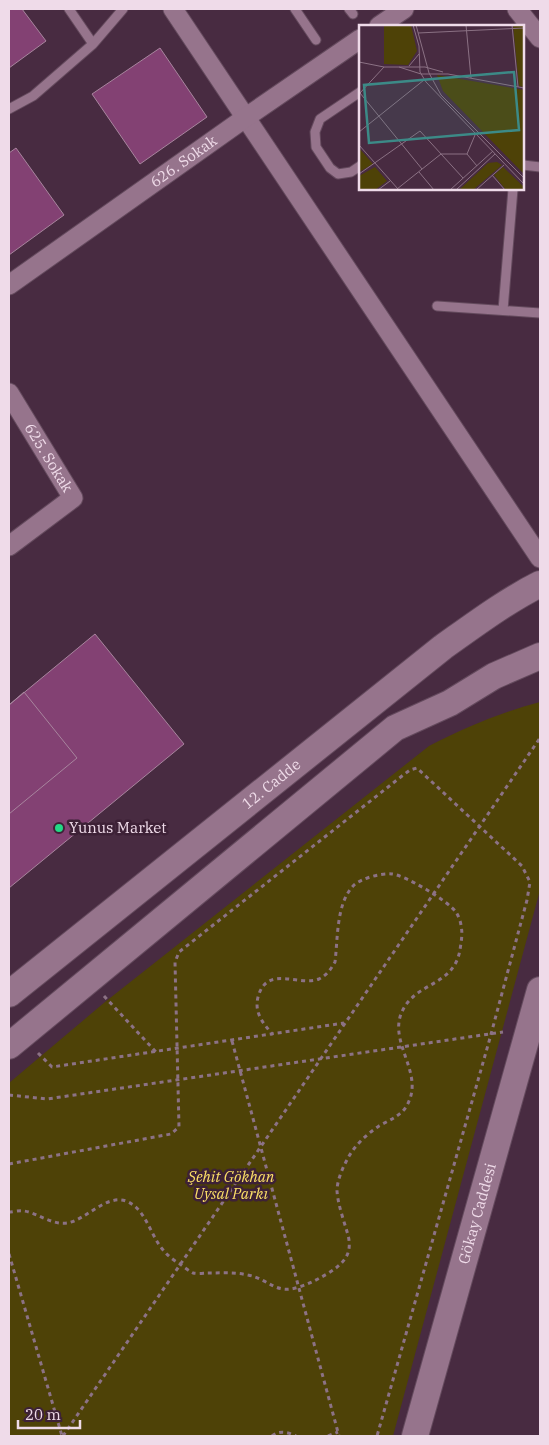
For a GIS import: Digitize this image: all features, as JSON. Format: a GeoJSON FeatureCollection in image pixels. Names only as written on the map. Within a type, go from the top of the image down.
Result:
{"type":"FeatureCollection","features":[{"type":"Feature","properties":{"kind":"main road","name":"12. Cadde"},"geometry":{"type":"LineString","coordinates":[[9,994],[443,647],[493,612],[540,584]]}},
{"type":"Feature","properties":{"kind":"main road"},"geometry":{"type":"LineString","coordinates":[[9,1046],[395,728],[450,703],[494,676],[540,656]]}},
{"type":"Feature","properties":{"kind":"main road","name":"Gökay Caddesi"},"geometry":{"type":"LineString","coordinates":[[415,1436],[536,1024],[540,990]]}},
{"type":"Feature","properties":{"kind":"street"},"geometry":{"type":"LineString","coordinates":[[173,9],[540,558]]}},
{"type":"Feature","properties":{"kind":"street"},"geometry":{"type":"LineString","coordinates":[[380,25],[404,9]]}},
{"type":"Feature","properties":{"kind":"street"},"geometry":{"type":"LineString","coordinates":[[517,9],[540,38]]}},
{"type":"Feature","properties":{"kind":"street","name":"626. Sokak"},"geometry":{"type":"LineString","coordinates":[[9,285],[359,40]]}},
{"type":"Feature","properties":{"kind":"street","name":"625. Sokak"},"geometry":{"type":"LineString","coordinates":[[9,393],[73,498],[9,546]]}},
{"type":"Feature","properties":{"kind":"lane"},"geometry":{"type":"LineString","coordinates":[[70,9],[93,44]]}},
{"type":"Feature","properties":{"kind":"lane"},"geometry":{"type":"LineString","coordinates":[[9,109],[33,96],[93,44],[122,9]]}},
{"type":"Feature","properties":{"kind":"lane"},"geometry":{"type":"LineString","coordinates":[[295,9],[316,40]]}},
{"type":"Feature","properties":{"kind":"lane"},"geometry":{"type":"LineString","coordinates":[[359,93],[320,119],[315,132],[316,146],[330,168],[338,174],[351,172],[359,167]]}},
{"type":"Feature","properties":{"kind":"lane"},"geometry":{"type":"LineString","coordinates":[[524,166],[540,167]]}},
{"type":"Feature","properties":{"kind":"lane"},"geometry":{"type":"LineString","coordinates":[[503,310],[513,190]]}},
{"type":"Feature","properties":{"kind":"lane"},"geometry":{"type":"LineString","coordinates":[[437,306],[540,313]]}},
{"type":"Feature","properties":{"kind":"path"},"geometry":{"type":"LineString","coordinates":[[62,1436],[322,1059],[540,738]]}},
{"type":"Feature","properties":{"kind":"path"},"geometry":{"type":"LineString","coordinates":[[9,1164],[171,1134],[178,1127],[175,962],[179,952],[402,776],[410,770],[417,768],[522,866],[530,882],[527,900],[491,1034],[377,1436]]}},
{"type":"Feature","properties":{"kind":"path"},"geometry":{"type":"LineString","coordinates":[[9,1212],[24,1211],[52,1222],[65,1224],[75,1221],[111,1201],[126,1201],[140,1212],[164,1252],[193,1273],[243,1274],[255,1277],[280,1289],[299,1287],[338,1268],[345,1261],[349,1251],[349,1238],[337,1190],[342,1171],[349,1156],[360,1141],[377,1127],[403,1112],[410,1099],[412,1080],[410,1066],[402,1047],[399,1026],[401,1014],[409,1000],[418,992],[442,979],[452,971],[458,958],[462,938],[461,924],[455,911],[405,877],[390,874],[367,878],[355,884],[347,895],[341,910],[335,962],[326,974],[319,979],[307,981],[279,978],[264,985],[259,995],[258,1014],[273,1035]]}},
{"type":"Feature","properties":{"kind":"path"},"geometry":{"type":"LineString","coordinates":[[100,991],[156,1052]]}},
{"type":"Feature","properties":{"kind":"path"},"geometry":{"type":"LineString","coordinates":[[36,1051],[52,1068],[345,1023]]}},
{"type":"Feature","properties":{"kind":"path"},"geometry":{"type":"LineString","coordinates":[[9,1095],[47,1099],[501,1033],[536,1024]]}},
{"type":"Feature","properties":{"kind":"path"},"geometry":{"type":"LineString","coordinates":[[232,1041],[339,1434],[328,1436]]}},
{"type":"Feature","properties":{"kind":"path"},"geometry":{"type":"LineString","coordinates":[[9,1254],[62,1436]]}},
{"type":"Feature","properties":{"kind":"path"},"geometry":{"type":"LineString","coordinates":[[272,1436],[280,1433],[290,1433],[296,1436]]}},
{"type":"Feature","properties":{"kind":"green space","name":"Şehit Gökhan Uysal Parkı"},"geometry":{"type":"Polygon","coordinates":[[[540,702],[540,890],[393,1436],[9,1436],[9,1083],[105,1002],[429,746],[483,721],[540,702]]]}},
{"type":"Feature","properties":{"kind":"building"},"geometry":{"type":"Polygon","coordinates":[[[9,9],[22,9],[46,41],[9,68],[9,9]]]}},
{"type":"Feature","properties":{"kind":"building"},"geometry":{"type":"Polygon","coordinates":[[[160,48],[207,117],[140,164],[92,94],[160,48]]]}},
{"type":"Feature","properties":{"kind":"building"},"geometry":{"type":"Polygon","coordinates":[[[16,148],[64,215],[9,255],[9,153],[16,148]]]}},
{"type":"Feature","properties":{"kind":"building"},"geometry":{"type":"Polygon","coordinates":[[[95,634],[184,744],[9,888],[9,705],[95,634]]]}},
{"type":"Feature","properties":{"kind":"building"},"geometry":{"type":"Polygon","coordinates":[[[24,692],[77,758],[9,814],[9,705],[24,692]]]}},
{"type":"Feature","properties":{"kind":"place","name":"Yunus Market"},"geometry":{"type":"Point","coordinates":[59,828]}}]}
